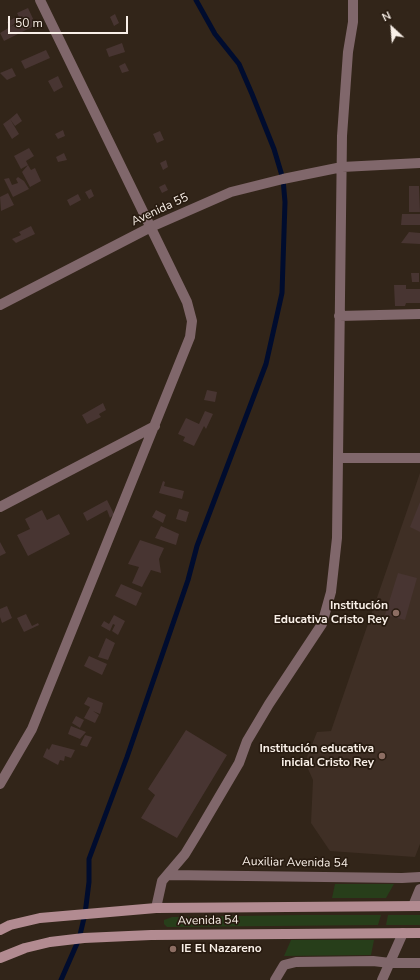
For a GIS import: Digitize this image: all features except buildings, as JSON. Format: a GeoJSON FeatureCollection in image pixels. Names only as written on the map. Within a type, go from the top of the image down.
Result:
{"type":"FeatureCollection","features":[{"type":"Feature","properties":{"kind":"main road","name":"Avenida 54"},"geometry":{"type":"LineString","coordinates":[[0,930],[10,925],[40,918],[156,908],[417,906]]}},
{"type":"Feature","properties":{"kind":"main road","name":"Avenida 54"},"geometry":{"type":"LineString","coordinates":[[0,958],[32,946],[50,942],[84,938],[151,935],[420,933]]}},
{"type":"Feature","properties":{"kind":"street"},"geometry":{"type":"LineString","coordinates":[[0,784],[32,729],[190,337],[192,322],[187,302],[152,227],[40,0]]}},
{"type":"Feature","properties":{"kind":"street"},"geometry":{"type":"LineString","coordinates":[[156,908],[162,881],[169,875],[185,854],[239,762],[247,740],[322,624],[331,592],[337,538],[339,458],[339,316],[342,116],[348,52],[353,22],[353,0]]}},
{"type":"Feature","properties":{"kind":"street","name":"Avenida 55"},"geometry":{"type":"LineString","coordinates":[[0,305],[152,227],[240,189],[342,167],[420,163]]}},
{"type":"Feature","properties":{"kind":"street"},"geometry":{"type":"LineString","coordinates":[[339,316],[420,314]]}},
{"type":"Feature","properties":{"kind":"street"},"geometry":{"type":"LineString","coordinates":[[0,506],[155,426]]}},
{"type":"Feature","properties":{"kind":"street"},"geometry":{"type":"LineString","coordinates":[[339,458],[420,458]]}},
{"type":"Feature","properties":{"kind":"street","name":"Auxiliar Avenida 54"},"geometry":{"type":"LineString","coordinates":[[169,875],[420,877]]}},
{"type":"Feature","properties":{"kind":"street"},"geometry":{"type":"LineString","coordinates":[[417,906],[420,889]]}},
{"type":"Feature","properties":{"kind":"street"},"geometry":{"type":"LineString","coordinates":[[382,980],[403,933]]}},
{"type":"Feature","properties":{"kind":"street"},"geometry":{"type":"LineString","coordinates":[[274,980],[284,965],[296,962],[373,961],[390,963],[420,963]]}},
{"type":"Feature","properties":{"kind":"shaded area","name":"Institución Educativa Cristo Rey"},"geometry":{"type":"Polygon","coordinates":[[[420,473],[420,844],[415,857],[330,851],[311,823],[313,780],[305,762],[317,732],[331,731],[420,473]]]}},
{"type":"Feature","properties":{"kind":"green space"},"geometry":{"type":"Polygon","coordinates":[[[335,884],[394,884],[386,898],[332,898],[335,884]]]}},
{"type":"Feature","properties":{"kind":"green space"},"geometry":{"type":"Polygon","coordinates":[[[381,915],[378,925],[167,927],[164,924],[164,920],[172,917],[381,915]]]}},
{"type":"Feature","properties":{"kind":"green space"},"geometry":{"type":"Polygon","coordinates":[[[388,915],[420,915],[420,925],[386,925],[388,915]]]}},
{"type":"Feature","properties":{"kind":"green space"},"geometry":{"type":"Polygon","coordinates":[[[291,940],[374,940],[371,955],[284,956],[291,940]]]}},
{"type":"Feature","properties":{"kind":"waterway"},"geometry":{"type":"LineString","coordinates":[[61,980],[79,939],[85,914],[89,882],[89,859],[127,757],[188,580],[197,546],[266,364],[282,293],[285,202],[283,179],[274,149],[239,64],[215,34],[196,0]]}},
{"type":"Feature","properties":{"kind":"place","name":"Institución Educativa Cristo Rey"},"geometry":{"type":"Point","coordinates":[396,613]}},
{"type":"Feature","properties":{"kind":"place","name":"Institución educativa inicial Cristo Rey"},"geometry":{"type":"Point","coordinates":[382,756]}},
{"type":"Feature","properties":{"kind":"place","name":"IE El Nazareno"},"geometry":{"type":"Point","coordinates":[173,949]}}]}
